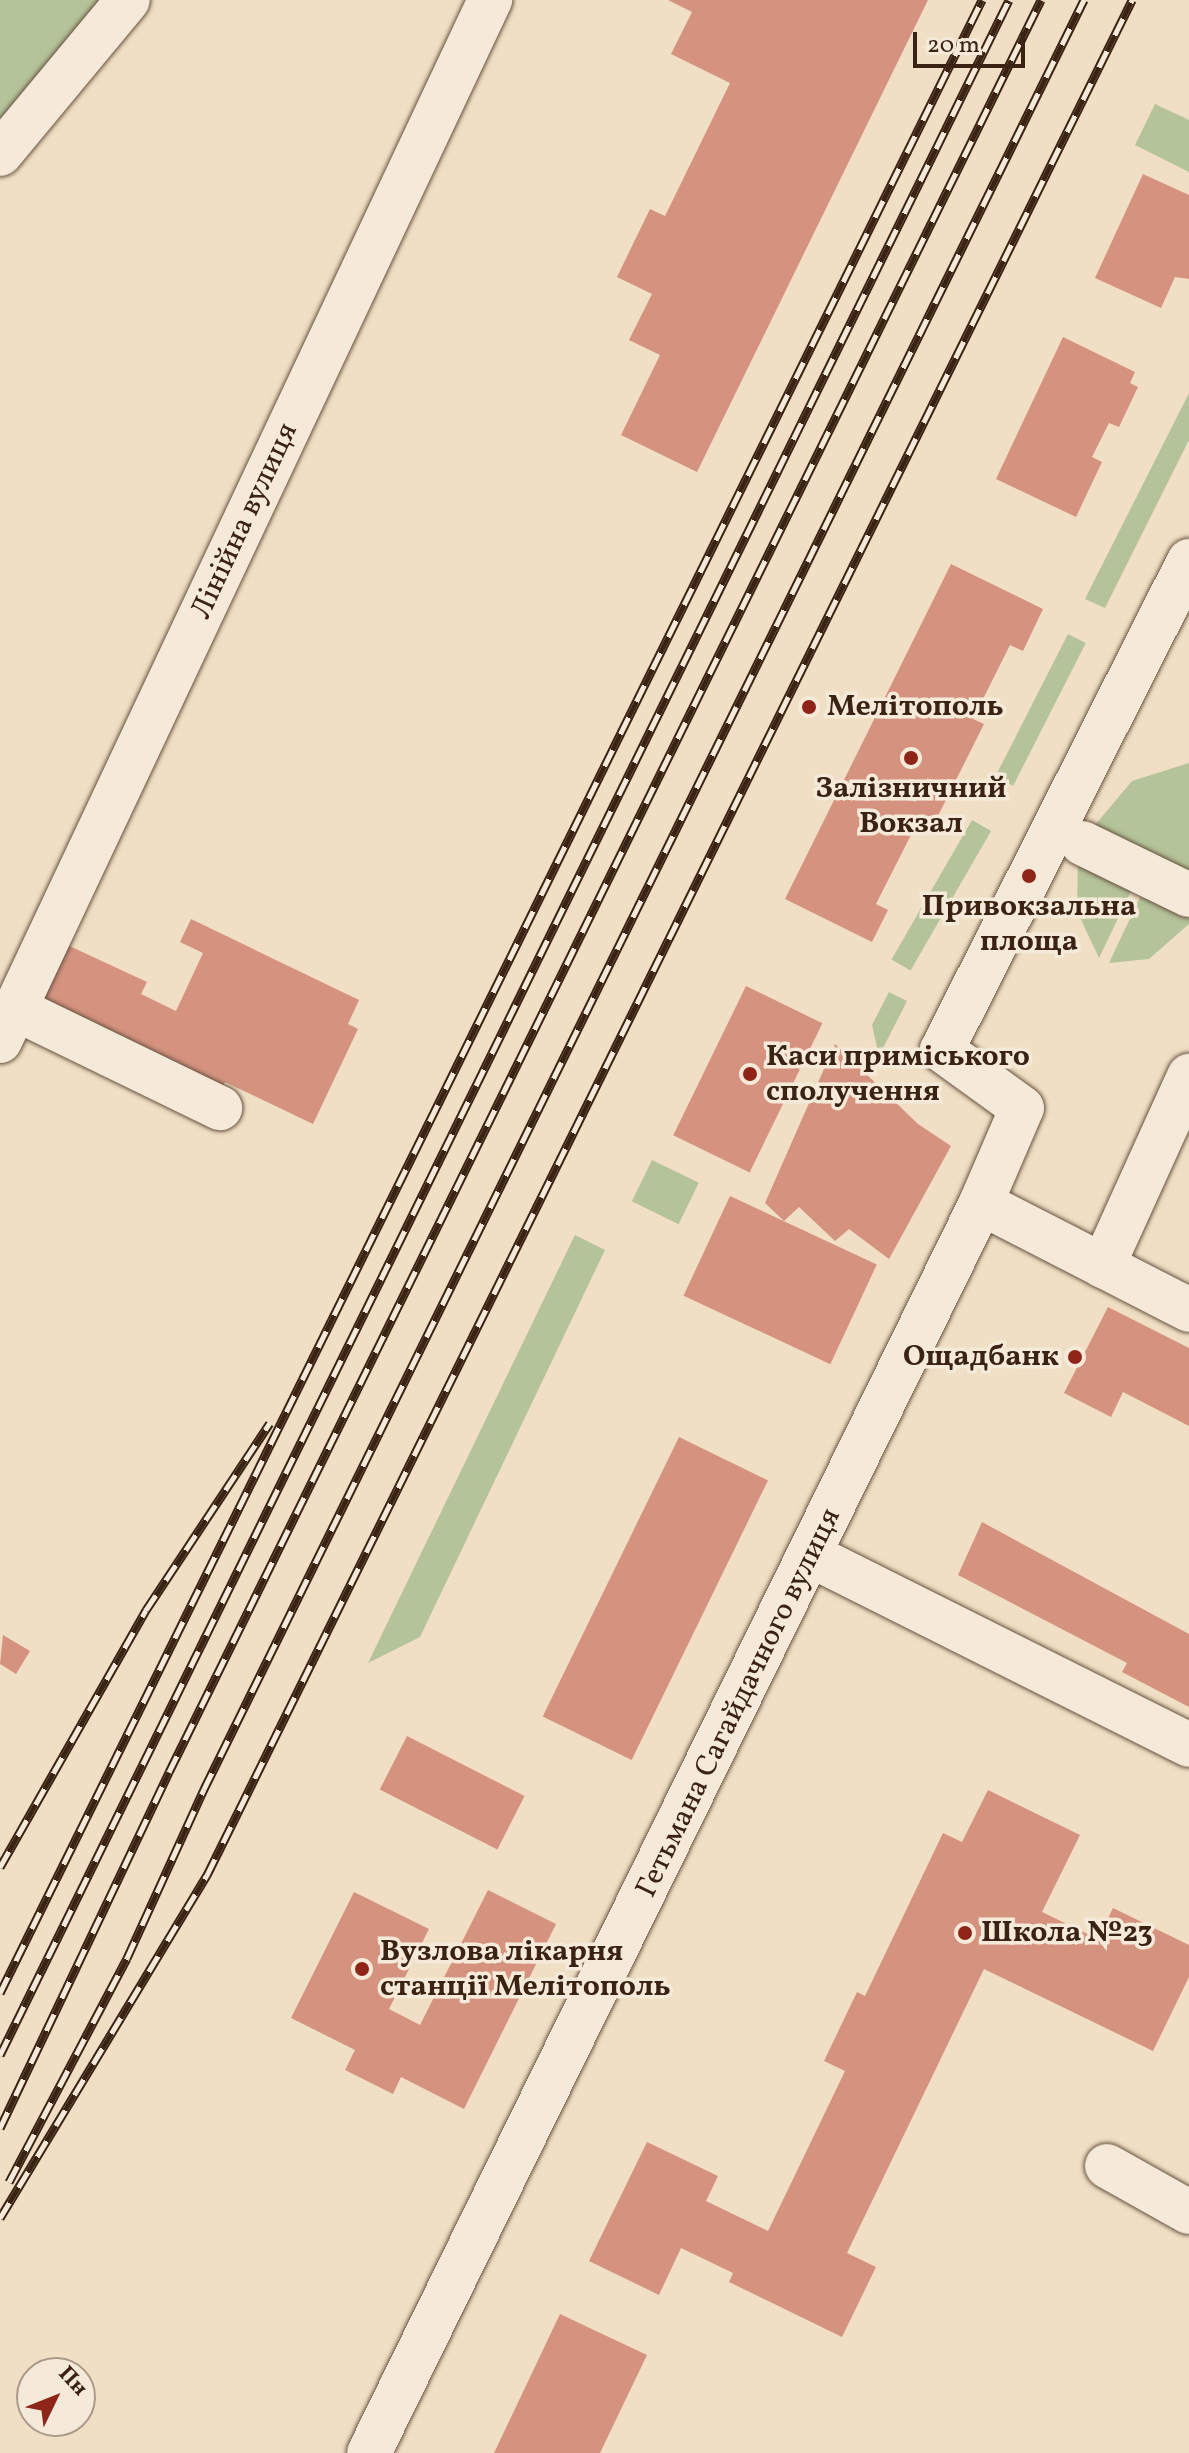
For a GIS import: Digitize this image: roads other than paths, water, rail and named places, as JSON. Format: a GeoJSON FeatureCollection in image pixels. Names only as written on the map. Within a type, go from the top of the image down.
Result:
{"type":"FeatureCollection","features":[{"type":"Feature","properties":{"kind":"street"},"geometry":{"type":"LineString","coordinates":[[0,154],[128,0]]}},
{"type":"Feature","properties":{"kind":"street","name":"Лінійна вулиця"},"geometry":{"type":"LineString","coordinates":[[8,1025],[490,0]]}},
{"type":"Feature","properties":{"kind":"street","name":"Гетьмана Сагайдачного вулиця"},"geometry":{"type":"LineString","coordinates":[[369,2453],[812,1556],[981,1203],[1022,1108],[942,1050],[1189,561]]}},
{"type":"Feature","properties":{"kind":"street"},"geometry":{"type":"LineString","coordinates":[[1082,843],[1189,895]]}},
{"type":"Feature","properties":{"kind":"street"},"geometry":{"type":"LineString","coordinates":[[8,1025],[220,1108]]}},
{"type":"Feature","properties":{"kind":"street"},"geometry":{"type":"LineString","coordinates":[[1103,1266],[1189,1076]]}},
{"type":"Feature","properties":{"kind":"street"},"geometry":{"type":"LineString","coordinates":[[981,1203],[1189,1310]]}},
{"type":"Feature","properties":{"kind":"street"},"geometry":{"type":"LineString","coordinates":[[812,1556],[1189,1745]]}},
{"type":"Feature","properties":{"kind":"street"},"geometry":{"type":"LineString","coordinates":[[1107,2166],[1189,2212]]}},
{"type":"Feature","properties":{"kind":"railway"},"geometry":{"type":"LineString","coordinates":[[0,1993],[982,0]]}},
{"type":"Feature","properties":{"kind":"railway"},"geometry":{"type":"LineString","coordinates":[[0,2055],[1009,0]]}},
{"type":"Feature","properties":{"kind":"railway"},"geometry":{"type":"LineString","coordinates":[[0,2128],[169,1772],[1041,0]]}},
{"type":"Feature","properties":{"kind":"railway"},"geometry":{"type":"LineString","coordinates":[[9,2182],[127,1958],[204,1789],[1084,0]]}},
{"type":"Feature","properties":{"kind":"railway"},"geometry":{"type":"LineString","coordinates":[[0,2218],[207,1875],[1132,0]]}},
{"type":"Feature","properties":{"kind":"railway"},"geometry":{"type":"LineString","coordinates":[[0,1867],[146,1610],[270,1423]]}},
{"type":"Feature","properties":{"kind":"place","name":"Мелітополь"},"geometry":{"type":"Point","coordinates":[809,707]}},
{"type":"Feature","properties":{"kind":"place","name":"Залізничний Вокзал"},"geometry":{"type":"Point","coordinates":[911,758]}},
{"type":"Feature","properties":{"kind":"place","name":"Привокзальна площа"},"geometry":{"type":"Point","coordinates":[1029,876]}},
{"type":"Feature","properties":{"kind":"place","name":"Каси приміського сполучення"},"geometry":{"type":"Point","coordinates":[750,1074]}},
{"type":"Feature","properties":{"kind":"place","name":"Ощадбанк"},"geometry":{"type":"Point","coordinates":[1075,1357]}},
{"type":"Feature","properties":{"kind":"place","name":"Школа №23"},"geometry":{"type":"Point","coordinates":[965,1933]}},
{"type":"Feature","properties":{"kind":"place","name":"Вузлова лікарня станції Мелітополь"},"geometry":{"type":"Point","coordinates":[362,1969]}}]}
